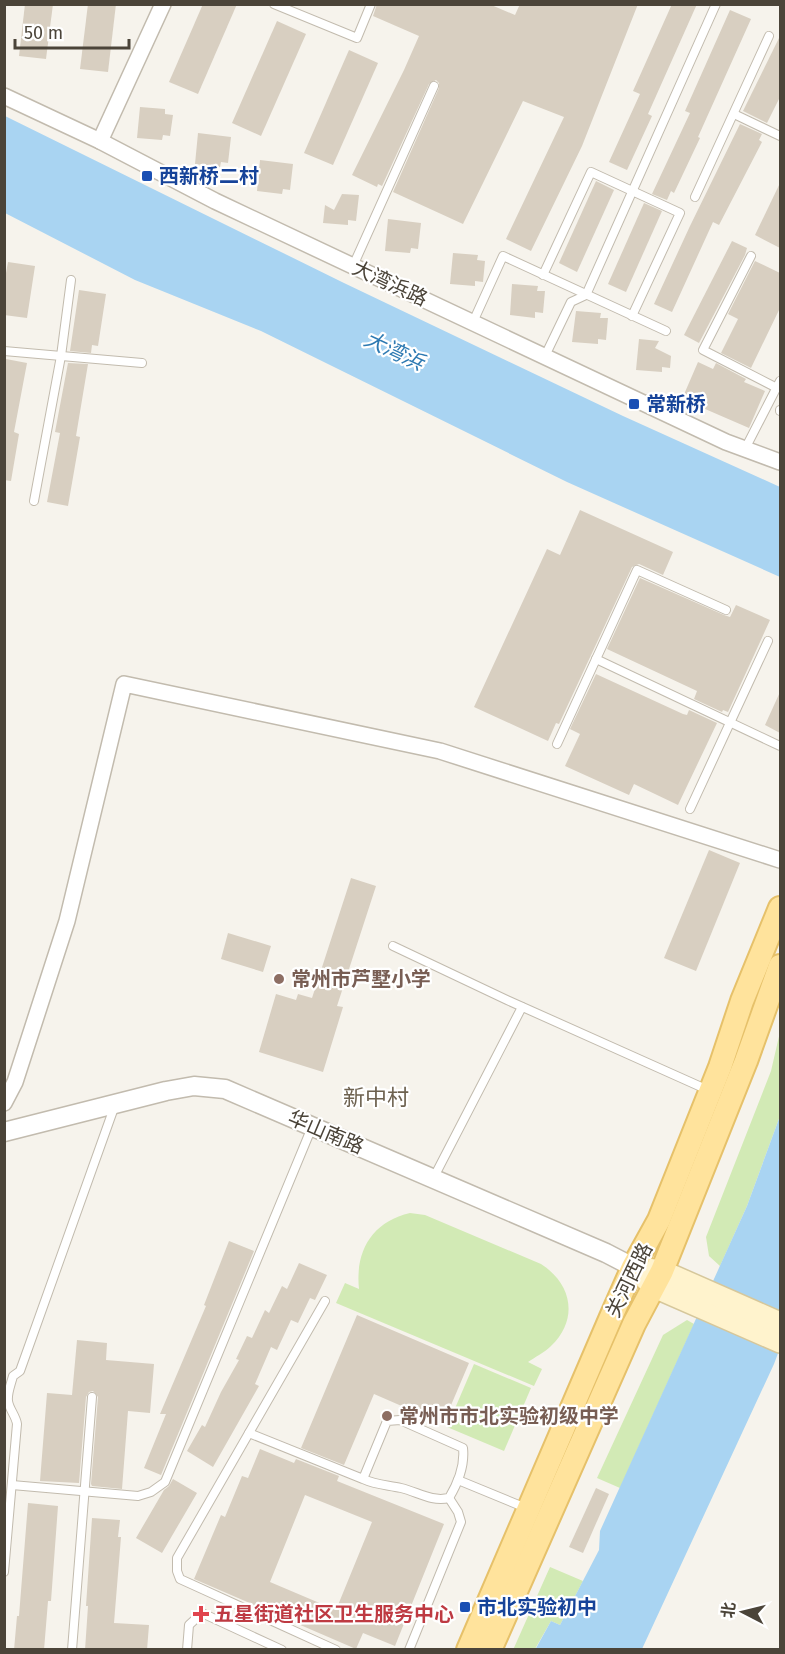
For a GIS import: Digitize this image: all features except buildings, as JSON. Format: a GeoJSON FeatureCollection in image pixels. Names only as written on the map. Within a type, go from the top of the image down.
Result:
{"type":"FeatureCollection","features":[{"type":"Feature","properties":{"kind":"main road","name":"关河西路"},"geometry":{"type":"LineString","coordinates":[[468,1650],[633,1267],[659,1220],[710,1091],[742,1001],[780,908]]}},
{"type":"Feature","properties":{"kind":"main road","name":"关河西路"},"geometry":{"type":"LineString","coordinates":[[489,1650],[634,1324],[658,1279],[746,1061],[780,966]]}},
{"type":"Feature","properties":{"kind":"main road"},"geometry":{"type":"LineString","coordinates":[[633,1267],[702,1299],[780,1342]]}},
{"type":"Feature","properties":{"kind":"main road"},"geometry":{"type":"LineString","coordinates":[[702,1299],[780,1323]]}},
{"type":"Feature","properties":{"kind":"street"},"geometry":{"type":"LineString","coordinates":[[100,141],[163,4]]}},
{"type":"Feature","properties":{"kind":"street","name":"大湾浜路"},"geometry":{"type":"LineString","coordinates":[[4,96],[100,141],[215,201],[726,442],[780,462]]}},
{"type":"Feature","properties":{"kind":"street"},"geometry":{"type":"LineString","coordinates":[[4,1103],[15,1082],[67,921],[124,684],[440,751],[780,860]]}},
{"type":"Feature","properties":{"kind":"street","name":"华山南路"},"geometry":{"type":"LineString","coordinates":[[4,1132],[194,1086],[225,1089],[606,1253],[633,1267]]}},
{"type":"Feature","properties":{"kind":"lane"},"geometry":{"type":"LineString","coordinates":[[274,4],[357,38],[371,4]]}},
{"type":"Feature","properties":{"kind":"lane"},"geometry":{"type":"LineString","coordinates":[[545,356],[571,302],[586,295],[716,4]]}},
{"type":"Feature","properties":{"kind":"lane"},"geometry":{"type":"LineString","coordinates":[[695,197],[770,36]]}},
{"type":"Feature","properties":{"kind":"lane"},"geometry":{"type":"LineString","coordinates":[[353,266],[434,86]]}},
{"type":"Feature","properties":{"kind":"lane"},"geometry":{"type":"LineString","coordinates":[[734,114],[780,136]]}},
{"type":"Feature","properties":{"kind":"lane"},"geometry":{"type":"LineString","coordinates":[[543,275],[591,172],[633,191],[680,213],[632,316]]}},
{"type":"Feature","properties":{"kind":"lane"},"geometry":{"type":"LineString","coordinates":[[473,322],[503,256],[666,331]]}},
{"type":"Feature","properties":{"kind":"lane"},"geometry":{"type":"LineString","coordinates":[[745,449],[779,385],[703,350],[751,256]]}},
{"type":"Feature","properties":{"kind":"lane"},"geometry":{"type":"LineString","coordinates":[[34,501],[61,356],[71,280]]}},
{"type":"Feature","properties":{"kind":"lane"},"geometry":{"type":"LineString","coordinates":[[4,351],[142,363]]}},
{"type":"Feature","properties":{"kind":"lane"},"geometry":{"type":"LineString","coordinates":[[557,744],[637,570],[726,610]]}},
{"type":"Feature","properties":{"kind":"lane"},"geometry":{"type":"LineString","coordinates":[[690,809],[768,641]]}},
{"type":"Feature","properties":{"kind":"lane"},"geometry":{"type":"LineString","coordinates":[[596,659],[780,746]]}},
{"type":"Feature","properties":{"kind":"lane"},"geometry":{"type":"LineString","coordinates":[[393,946],[522,1007],[710,1091]]}},
{"type":"Feature","properties":{"kind":"lane"},"geometry":{"type":"LineString","coordinates":[[433,1179],[522,1007]]}},
{"type":"Feature","properties":{"kind":"lane"},"geometry":{"type":"LineString","coordinates":[[4,1572],[6,1528],[17,1424],[8,1403],[13,1376],[20,1371],[116,1104]]}},
{"type":"Feature","properties":{"kind":"lane"},"geometry":{"type":"LineString","coordinates":[[12,1485],[138,1496],[151,1492],[165,1482],[312,1126]]}},
{"type":"Feature","properties":{"kind":"lane"},"geometry":{"type":"LineString","coordinates":[[325,1301],[177,1558],[177,1571],[180,1579],[336,1650]]}},
{"type":"Feature","properties":{"kind":"lane"},"geometry":{"type":"LineString","coordinates":[[72,1650],[92,1397]]}},
{"type":"Feature","properties":{"kind":"lane"},"geometry":{"type":"LineString","coordinates":[[249,1432],[363,1479],[378,1485],[402,1488],[438,1501],[449,1498],[458,1480],[464,1460],[463,1448],[400,1419],[387,1421],[363,1479]]}},
{"type":"Feature","properties":{"kind":"lane"},"geometry":{"type":"LineString","coordinates":[[458,1480],[528,1509]]}},
{"type":"Feature","properties":{"kind":"lane"},"geometry":{"type":"LineString","coordinates":[[409,1650],[461,1522],[449,1498]]}},
{"type":"Feature","properties":{"kind":"lane"},"geometry":{"type":"LineString","coordinates":[[187,1650],[189,1625],[202,1613],[282,1650]]}},
{"type":"Feature","properties":{"kind":"green space"},"geometry":{"type":"Polygon","coordinates":[[[780,1032],[780,1116],[747,1206],[720,1266],[709,1256],[706,1237],[771,1071],[780,1032]]]}},
{"type":"Feature","properties":{"kind":"green space"},"geometry":{"type":"Polygon","coordinates":[[[410,1213],[425,1215],[541,1264],[560,1281],[568,1302],[566,1325],[551,1346],[528,1362],[542,1369],[534,1386],[336,1303],[345,1283],[359,1289],[358,1275],[363,1251],[376,1231],[385,1223],[410,1213]]]}},
{"type":"Feature","properties":{"kind":"green space"},"geometry":{"type":"Polygon","coordinates":[[[687,1320],[694,1324],[620,1488],[597,1478],[663,1335],[687,1320]]]}},
{"type":"Feature","properties":{"kind":"green space"},"geometry":{"type":"Polygon","coordinates":[[[474,1364],[531,1388],[504,1451],[447,1427],[474,1364]]]}},
{"type":"Feature","properties":{"kind":"green space"},"geometry":{"type":"Polygon","coordinates":[[[550,1567],[583,1581],[560,1625],[551,1621],[535,1649],[513,1650],[550,1567]]]}},
{"type":"Feature","properties":{"kind":"water","name":"大湾浜"},"geometry":{"type":"Polygon","coordinates":[[[5,116],[344,283],[623,416],[780,487],[780,577],[567,482],[261,331],[135,280],[5,213],[5,116]]]}},
{"type":"Feature","properties":{"kind":"water"},"geometry":{"type":"Polygon","coordinates":[[[780,1116],[780,1348],[774,1364],[642,1649],[535,1650],[551,1621],[560,1625],[599,1550],[600,1531],[747,1206],[780,1116]]]}},
{"type":"Feature","properties":{"kind":"place","name":"西新桥二村"},"geometry":{"type":"Point","coordinates":[147,176]}},
{"type":"Feature","properties":{"kind":"place","name":"常新桥"},"geometry":{"type":"Point","coordinates":[634,404]}},
{"type":"Feature","properties":{"kind":"place","name":"常州市芦墅小学"},"geometry":{"type":"Point","coordinates":[279,979]}},
{"type":"Feature","properties":{"kind":"place","name":"常州市市北实验初级中学"},"geometry":{"type":"Point","coordinates":[387,1416]}},
{"type":"Feature","properties":{"kind":"place","name":"市北实验初中"},"geometry":{"type":"Point","coordinates":[465,1607]}},
{"type":"Feature","properties":{"kind":"place","name":"五星街道社区卫生服务中心"},"geometry":{"type":"Point","coordinates":[201,1614]}},
{"type":"Feature","properties":{"kind":"district","name":"新中村"},"geometry":{"type":"Point","coordinates":[376,1097]}}]}
